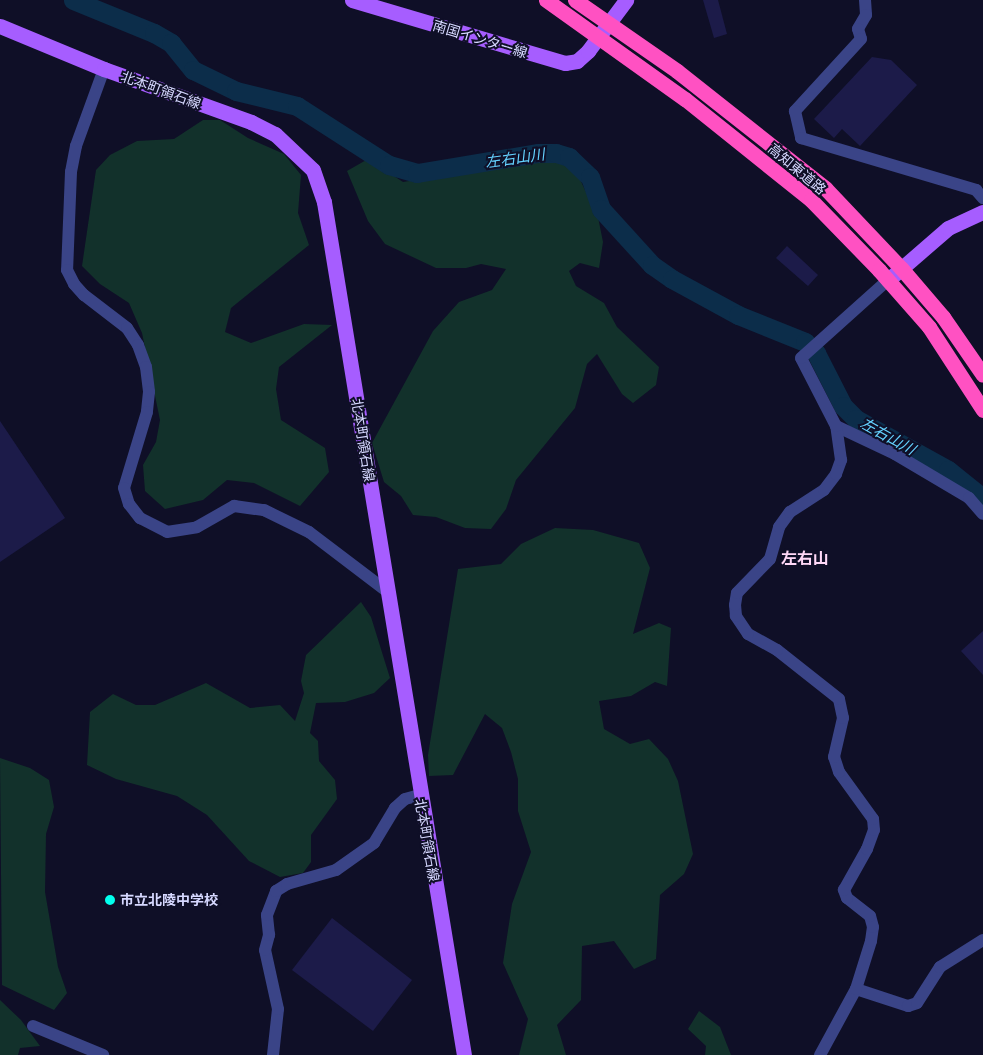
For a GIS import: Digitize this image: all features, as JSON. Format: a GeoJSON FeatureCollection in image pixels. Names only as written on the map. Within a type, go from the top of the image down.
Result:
{"type":"FeatureCollection","features":[{"type":"Feature","properties":{"kind":"highway","name":"高知東道路"},"geometry":{"type":"LineString","coordinates":[[546,0],[685,99],[811,200],[888,280],[929,327],[983,410]]}},
{"type":"Feature","properties":{"kind":"highway","name":"高知東道路"},"geometry":{"type":"LineString","coordinates":[[576,0],[724,106],[824,188],[901,268],[943,317],[983,375]]}},
{"type":"Feature","properties":{"kind":"main road","name":"南国インター線"},"geometry":{"type":"LineString","coordinates":[[352,0],[565,63],[577,60],[598,37],[626,0]]}},
{"type":"Feature","properties":{"kind":"main road","name":"北本町領石線"},"geometry":{"type":"LineString","coordinates":[[0,26],[104,69],[250,122],[275,134],[312,170],[324,202],[464,1055]]}},
{"type":"Feature","properties":{"kind":"main road"},"geometry":{"type":"LineString","coordinates":[[888,280],[948,228],[983,212]]}},
{"type":"Feature","properties":{"kind":"street"},"geometry":{"type":"LineString","coordinates":[[865,0],[866,15],[858,29],[861,40],[795,111],[801,138],[976,190],[983,198]]}},
{"type":"Feature","properties":{"kind":"street"},"geometry":{"type":"LineString","coordinates":[[104,69],[76,146],[71,172],[67,270],[74,284],[84,295],[127,328],[138,345],[146,367],[149,392],[147,412],[124,488],[129,504],[140,518],[167,532],[197,527],[234,506],[264,510],[309,532],[388,592]]}},
{"type":"Feature","properties":{"kind":"street"},"geometry":{"type":"LineString","coordinates":[[820,1055],[856,989],[873,927],[870,916],[847,898],[844,890],[846,880],[867,849],[874,830],[869,812],[839,772],[834,757],[843,708],[840,699],[777,650],[748,634],[736,616],[735,605],[737,592],[770,559],[774,537],[790,512],[824,490],[836,474],[841,460],[836,426],[822,394],[802,365],[801,358],[804,352],[888,280]]}},
{"type":"Feature","properties":{"kind":"street"},"geometry":{"type":"LineString","coordinates":[[836,426],[895,454],[969,498],[983,514]]}},
{"type":"Feature","properties":{"kind":"street"},"geometry":{"type":"LineString","coordinates":[[273,1055],[278,1009],[265,950],[269,935],[267,914],[276,890],[343,866],[374,843],[395,808],[405,799],[420,795]]}},
{"type":"Feature","properties":{"kind":"street"},"geometry":{"type":"LineString","coordinates":[[856,989],[908,1006],[917,1003],[940,967],[983,940]]}},
{"type":"Feature","properties":{"kind":"street"},"geometry":{"type":"LineString","coordinates":[[33,1026],[103,1055]]}},
{"type":"Feature","properties":{"kind":"green space"},"geometry":{"type":"Polygon","coordinates":[[[203,120],[220,120],[248,138],[284,154],[301,175],[298,213],[309,245],[231,308],[225,332],[251,343],[304,324],[332,325],[279,367],[276,389],[281,420],[325,448],[329,472],[300,506],[254,483],[227,480],[203,500],[165,509],[145,491],[143,465],[156,442],[160,420],[142,333],[129,303],[100,284],[82,266],[96,170],[110,155],[137,141],[174,139],[203,120]]]}},
{"type":"Feature","properties":{"kind":"green space"},"geometry":{"type":"Polygon","coordinates":[[[368,159],[403,182],[539,160],[555,160],[575,169],[598,217],[603,242],[599,268],[580,263],[569,271],[576,286],[604,303],[617,327],[659,367],[656,385],[633,403],[622,394],[597,354],[587,364],[575,408],[516,480],[506,509],[491,529],[465,528],[436,517],[413,515],[401,496],[384,482],[372,443],[433,331],[459,302],[492,290],[506,269],[481,264],[466,268],[436,268],[385,244],[368,221],[347,171],[368,159]]]}},
{"type":"Feature","properties":{"kind":"green space"},"geometry":{"type":"Polygon","coordinates":[[[555,528],[593,530],[639,543],[650,568],[633,634],[659,623],[671,628],[667,686],[655,682],[631,696],[599,701],[604,729],[630,744],[649,739],[668,759],[678,781],[693,854],[684,874],[660,895],[656,959],[634,969],[614,941],[582,946],[581,1000],[557,1025],[566,1055],[519,1055],[528,1019],[503,963],[512,904],[531,852],[518,811],[518,779],[511,752],[502,728],[485,714],[453,775],[429,776],[428,755],[458,569],[501,564],[521,544],[555,528]]]}},
{"type":"Feature","properties":{"kind":"green space"},"geometry":{"type":"Polygon","coordinates":[[[361,602],[371,617],[390,678],[374,693],[345,702],[316,703],[310,733],[318,741],[319,761],[335,780],[337,799],[311,835],[311,862],[303,873],[280,877],[249,861],[207,815],[177,796],[116,779],[87,765],[90,712],[113,694],[136,705],[155,705],[206,683],[250,708],[280,705],[295,721],[304,693],[301,681],[306,655],[361,602]]]}},
{"type":"Feature","properties":{"kind":"green space"},"geometry":{"type":"Polygon","coordinates":[[[0,758],[30,768],[49,780],[54,807],[46,834],[45,892],[58,967],[67,993],[54,1010],[2,985],[0,758]]]}},
{"type":"Feature","properties":{"kind":"green space"},"geometry":{"type":"Polygon","coordinates":[[[0,1000],[21,1020],[40,1046],[20,1048],[18,1055],[0,1055],[0,1000]]]}},
{"type":"Feature","properties":{"kind":"green space"},"geometry":{"type":"Polygon","coordinates":[[[699,1011],[720,1027],[731,1055],[705,1055],[706,1046],[688,1029],[699,1011]]]}},
{"type":"Feature","properties":{"kind":"building"},"geometry":{"type":"Polygon","coordinates":[[[703,0],[718,0],[727,34],[714,38],[703,0]]]}},
{"type":"Feature","properties":{"kind":"building"},"geometry":{"type":"Polygon","coordinates":[[[872,57],[891,60],[917,85],[860,146],[842,129],[834,138],[814,119],[872,57]]]}},
{"type":"Feature","properties":{"kind":"building"},"geometry":{"type":"Polygon","coordinates":[[[787,246],[818,275],[808,286],[776,258],[787,246]]]}},
{"type":"Feature","properties":{"kind":"building"},"geometry":{"type":"Polygon","coordinates":[[[0,421],[65,518],[0,562],[0,421]]]}},
{"type":"Feature","properties":{"kind":"building"},"geometry":{"type":"Polygon","coordinates":[[[983,631],[983,675],[961,651],[983,631]]]}},
{"type":"Feature","properties":{"kind":"building"},"geometry":{"type":"Polygon","coordinates":[[[332,918],[412,980],[373,1031],[292,970],[332,918]]]}},
{"type":"Feature","properties":{"kind":"waterway","name":"左右山川"},"geometry":{"type":"LineString","coordinates":[[73,0],[154,33],[171,43],[193,70],[236,91],[297,106],[389,165],[417,173],[538,153],[556,153],[569,157],[590,177],[601,209],[652,265],[672,279],[738,315],[805,342],[816,353],[843,406],[856,419],[948,470],[983,498]]}},
{"type":"Feature","properties":{"kind":"place","name":"市立北陵中学校"},"geometry":{"type":"Point","coordinates":[110,900]}},
{"type":"Feature","properties":{"kind":"district","name":"左右山"},"geometry":{"type":"Point","coordinates":[805,558]}}]}
